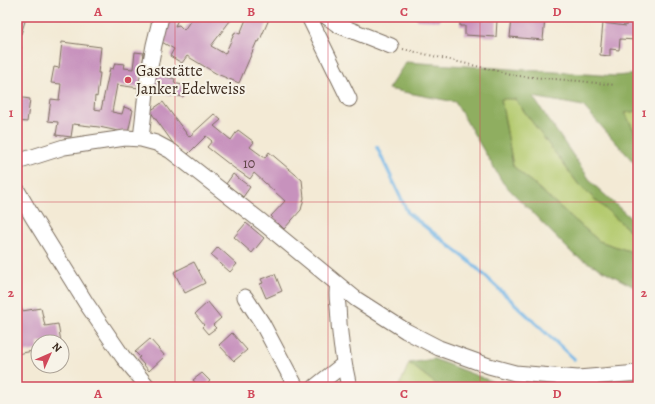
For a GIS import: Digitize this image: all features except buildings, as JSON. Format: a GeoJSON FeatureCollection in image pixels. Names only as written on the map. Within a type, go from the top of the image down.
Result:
{"type":"FeatureCollection","features":[{"type":"Feature","properties":{"kind":"street"},"geometry":{"type":"LineString","coordinates":[[142,138],[147,83],[161,17]]}},
{"type":"Feature","properties":{"kind":"street"},"geometry":{"type":"LineString","coordinates":[[309,17],[348,99]]}},
{"type":"Feature","properties":{"kind":"street"},"geometry":{"type":"LineString","coordinates":[[327,17],[338,25],[391,46]]}},
{"type":"Feature","properties":{"kind":"street"},"geometry":{"type":"LineString","coordinates":[[17,162],[64,147],[125,138],[142,138],[171,151],[262,222],[356,299],[406,331],[439,348],[489,366],[515,373],[578,378],[638,374]]}},
{"type":"Feature","properties":{"kind":"street"},"geometry":{"type":"LineString","coordinates":[[17,190],[86,303],[122,357],[148,387]]}},
{"type":"Feature","properties":{"kind":"street"},"geometry":{"type":"LineString","coordinates":[[338,284],[338,316],[344,364],[349,387]]}},
{"type":"Feature","properties":{"kind":"street"},"geometry":{"type":"LineString","coordinates":[[245,297],[262,323],[296,387]]}},
{"type":"Feature","properties":{"kind":"street"},"geometry":{"type":"LineString","coordinates":[[316,387],[344,364]]}},
{"type":"Feature","properties":{"kind":"path"},"geometry":{"type":"LineString","coordinates":[[17,46],[24,49]]}},
{"type":"Feature","properties":{"kind":"path"},"geometry":{"type":"LineString","coordinates":[[391,46],[519,76],[615,85]]}},
{"type":"Feature","properties":{"kind":"green space"},"geometry":{"type":"Polygon","coordinates":[[[406,62],[615,76],[638,74],[638,111],[625,113],[638,138],[638,167],[583,106],[533,97],[592,183],[638,225],[638,238],[579,185],[515,99],[501,99],[513,166],[599,241],[638,254],[638,289],[574,255],[503,183],[455,102],[388,89],[406,62]]]}},
{"type":"Feature","properties":{"kind":"green space"},"geometry":{"type":"Polygon","coordinates":[[[501,98],[515,99],[579,185],[638,238],[638,254],[599,241],[513,166],[501,98]]]}},
{"type":"Feature","properties":{"kind":"green space"},"geometry":{"type":"Polygon","coordinates":[[[638,111],[638,138],[625,113],[638,111]]]}},
{"type":"Feature","properties":{"kind":"green space"},"geometry":{"type":"Polygon","coordinates":[[[434,359],[506,387],[440,387],[409,363],[434,359]]]}},
{"type":"Feature","properties":{"kind":"green space"},"geometry":{"type":"Polygon","coordinates":[[[409,363],[440,387],[399,387],[409,363]]]}},
{"type":"Feature","properties":{"kind":"waterway"},"geometry":{"type":"LineString","coordinates":[[377,147],[408,213],[468,260],[574,359]]}},
{"type":"Feature","properties":{"kind":"place","name":"Gaststätte Janker Edelweiss"},"geometry":{"type":"Point","coordinates":[128,80]}}]}
